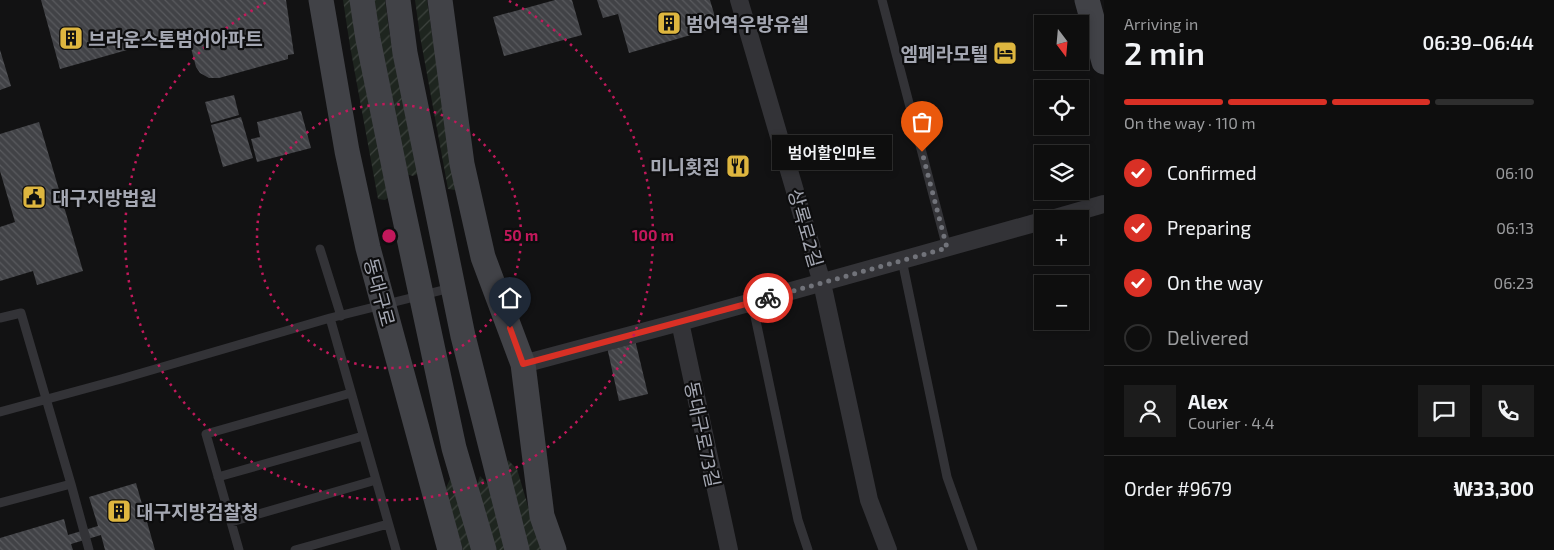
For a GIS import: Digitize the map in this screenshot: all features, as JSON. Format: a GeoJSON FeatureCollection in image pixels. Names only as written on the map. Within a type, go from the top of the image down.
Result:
{"type":"FeatureCollection","features":[{"type":"Feature","properties":{"kind":"main road","name":"동대구로"},"geometry":{"type":"LineString","coordinates":[[321,0],[347,151],[368,248],[450,550]]}},
{"type":"Feature","properties":{"kind":"main road","name":"동대구로"},"geometry":{"type":"LineString","coordinates":[[362,0],[368,39],[400,196],[454,448],[484,550]]}},
{"type":"Feature","properties":{"kind":"main road"},"geometry":{"type":"LineString","coordinates":[[398,0],[405,52],[463,336],[517,550]]}},
{"type":"Feature","properties":{"kind":"main road"},"geometry":{"type":"LineString","coordinates":[[440,0],[464,173],[483,257],[523,364],[542,516],[554,550]]}},
{"type":"Feature","properties":{"kind":"main road"},"geometry":{"type":"LineString","coordinates":[[1087,0],[1104,62]]}},
{"type":"Feature","properties":{"kind":"main road"},"geometry":{"type":"LineString","coordinates":[[400,196],[405,211],[409,215],[419,217],[429,214],[432,210],[435,192]]}},
{"type":"Feature","properties":{"kind":"street","name":"상록로2길"},"geometry":{"type":"LineString","coordinates":[[739,0],[822,283]]}},
{"type":"Feature","properties":{"kind":"street"},"geometry":{"type":"LineString","coordinates":[[1083,210],[1104,204]]}},
{"type":"Feature","properties":{"kind":"street"},"geometry":{"type":"LineString","coordinates":[[523,364],[1034,223]]}},
{"type":"Feature","properties":{"kind":"street"},"geometry":{"type":"LineString","coordinates":[[822,283],[870,500],[888,550]]}},
{"type":"Feature","properties":{"kind":"street","name":"동대구로73길"},"geometry":{"type":"LineString","coordinates":[[680,322],[728,548]]}},
{"type":"Feature","properties":{"kind":"lane"},"geometry":{"type":"LineString","coordinates":[[882,0],[947,248]]}},
{"type":"Feature","properties":{"kind":"lane"},"geometry":{"type":"LineString","coordinates":[[320,249],[341,316]]}},
{"type":"Feature","properties":{"kind":"lane"},"geometry":{"type":"LineString","coordinates":[[902,260],[947,477],[973,550]]}},
{"type":"Feature","properties":{"kind":"lane"},"geometry":{"type":"LineString","coordinates":[[0,412],[330,318],[454,287]]}},
{"type":"Feature","properties":{"kind":"lane"},"geometry":{"type":"LineString","coordinates":[[752,302],[798,520],[808,550]]}},
{"type":"Feature","properties":{"kind":"lane"},"geometry":{"type":"LineString","coordinates":[[0,318],[21,313],[89,550]]}},
{"type":"Feature","properties":{"kind":"lane"},"geometry":{"type":"LineString","coordinates":[[330,318],[396,550]]}},
{"type":"Feature","properties":{"kind":"lane"},"geometry":{"type":"LineString","coordinates":[[239,550],[206,434],[351,393]]}},
{"type":"Feature","properties":{"kind":"lane"},"geometry":{"type":"LineString","coordinates":[[218,477],[363,436]]}},
{"type":"Feature","properties":{"kind":"lane"},"geometry":{"type":"LineString","coordinates":[[231,522],[376,480]]}},
{"type":"Feature","properties":{"kind":"lane"},"geometry":{"type":"LineString","coordinates":[[0,504],[71,484]]}},
{"type":"Feature","properties":{"kind":"lane"},"geometry":{"type":"LineString","coordinates":[[295,550],[388,524]]}},
{"type":"Feature","properties":{"kind":"shaded area"},"geometry":{"type":"Polygon","coordinates":[[[343,0],[356,0],[390,196],[385,200],[378,199],[343,0]]]}},
{"type":"Feature","properties":{"kind":"shaded area"},"geometry":{"type":"Polygon","coordinates":[[[372,0],[385,0],[390,37],[418,171],[413,176],[406,174],[372,0]]]}},
{"type":"Feature","properties":{"kind":"shaded area"},"geometry":{"type":"Polygon","coordinates":[[[415,0],[427,0],[460,185],[455,190],[448,189],[415,0]]]}},
{"type":"Feature","properties":{"kind":"shaded area"},"geometry":{"type":"Polygon","coordinates":[[[508,460],[517,469],[541,550],[528,550],[504,472],[508,460]]]}},
{"type":"Feature","properties":{"kind":"shaded area"},"geometry":{"type":"Polygon","coordinates":[[[480,476],[488,484],[508,550],[495,550],[476,487],[480,476]]]}},
{"type":"Feature","properties":{"kind":"shaded area"},"geometry":{"type":"Polygon","coordinates":[[[450,479],[458,487],[477,550],[463,550],[445,490],[450,479]]]}},
{"type":"Feature","properties":{"kind":"building"},"geometry":{"type":"Polygon","coordinates":[[[41,0],[286,0],[294,54],[288,55],[288,59],[219,78],[209,78],[200,73],[196,67],[187,33],[60,69],[41,0]]]}},
{"type":"Feature","properties":{"kind":"building"},"geometry":{"type":"Polygon","coordinates":[[[555,0],[572,0],[582,35],[504,56],[493,17],[555,0]]]}},
{"type":"Feature","properties":{"kind":"building","name":"범어역우방유쉘"},"geometry":{"type":"Polygon","coordinates":[[[597,0],[710,0],[718,27],[629,53],[618,14],[603,18],[597,0]]]}},
{"type":"Feature","properties":{"kind":"building"},"geometry":{"type":"Polygon","coordinates":[[[0,50],[11,86],[0,90],[0,50]]]}},
{"type":"Feature","properties":{"kind":"building"},"geometry":{"type":"Polygon","coordinates":[[[234,95],[239,115],[211,123],[205,102],[234,95]]]}},
{"type":"Feature","properties":{"kind":"building"},"geometry":{"type":"Polygon","coordinates":[[[301,111],[311,148],[257,162],[251,139],[260,137],[257,122],[301,111]]]}},
{"type":"Feature","properties":{"kind":"building"},"geometry":{"type":"Polygon","coordinates":[[[241,117],[253,158],[223,167],[211,125],[241,117]]]}},
{"type":"Feature","properties":{"kind":"building","name":"대구지방법원"},"geometry":{"type":"Polygon","coordinates":[[[39,122],[83,271],[37,285],[33,271],[0,281],[0,227],[15,222],[0,171],[0,134],[39,122]]]}},
{"type":"Feature","properties":{"kind":"building"},"geometry":{"type":"Polygon","coordinates":[[[635,340],[648,394],[619,401],[607,347],[635,340]]]}},
{"type":"Feature","properties":{"kind":"building","name":"대구지방검찰청"},"geometry":{"type":"Polygon","coordinates":[[[136,483],[155,550],[105,550],[101,535],[71,544],[73,550],[0,550],[0,538],[64,519],[68,535],[98,526],[89,497],[136,483]]]}},
{"type":"Feature","properties":{"kind":"way so far"},"geometry":{"type":"LineString","coordinates":[[768,298],[947,248],[922,152]]}},
{"type":"Feature","properties":{"kind":"place","name":"범어역우방유쉘"},"geometry":{"type":"Point","coordinates":[669,23]}},
{"type":"Feature","properties":{"kind":"place","name":"브라운스톤범어아파트"},"geometry":{"type":"Point","coordinates":[71,38]}},
{"type":"Feature","properties":{"kind":"place","name":"엠페라모텔"},"geometry":{"type":"Point","coordinates":[1005,53]}},
{"type":"Feature","properties":{"kind":"place","name":"범어할인마트"},"geometry":{"type":"Point","coordinates":[922,152]}},
{"type":"Feature","properties":{"kind":"place","name":"미니횟집"},"geometry":{"type":"Point","coordinates":[738,166]}},
{"type":"Feature","properties":{"kind":"place","name":"대구지방법원"},"geometry":{"type":"Point","coordinates":[34,197]}},
{"type":"Feature","properties":{"kind":"place","name":"대구지방검찰청"},"geometry":{"type":"Point","coordinates":[119,511]}},
{"type":"Feature","properties":{"kind":"route"},"geometry":{"type":"LineString","coordinates":[[510,328],[523,364],[768,298]]}}]}
